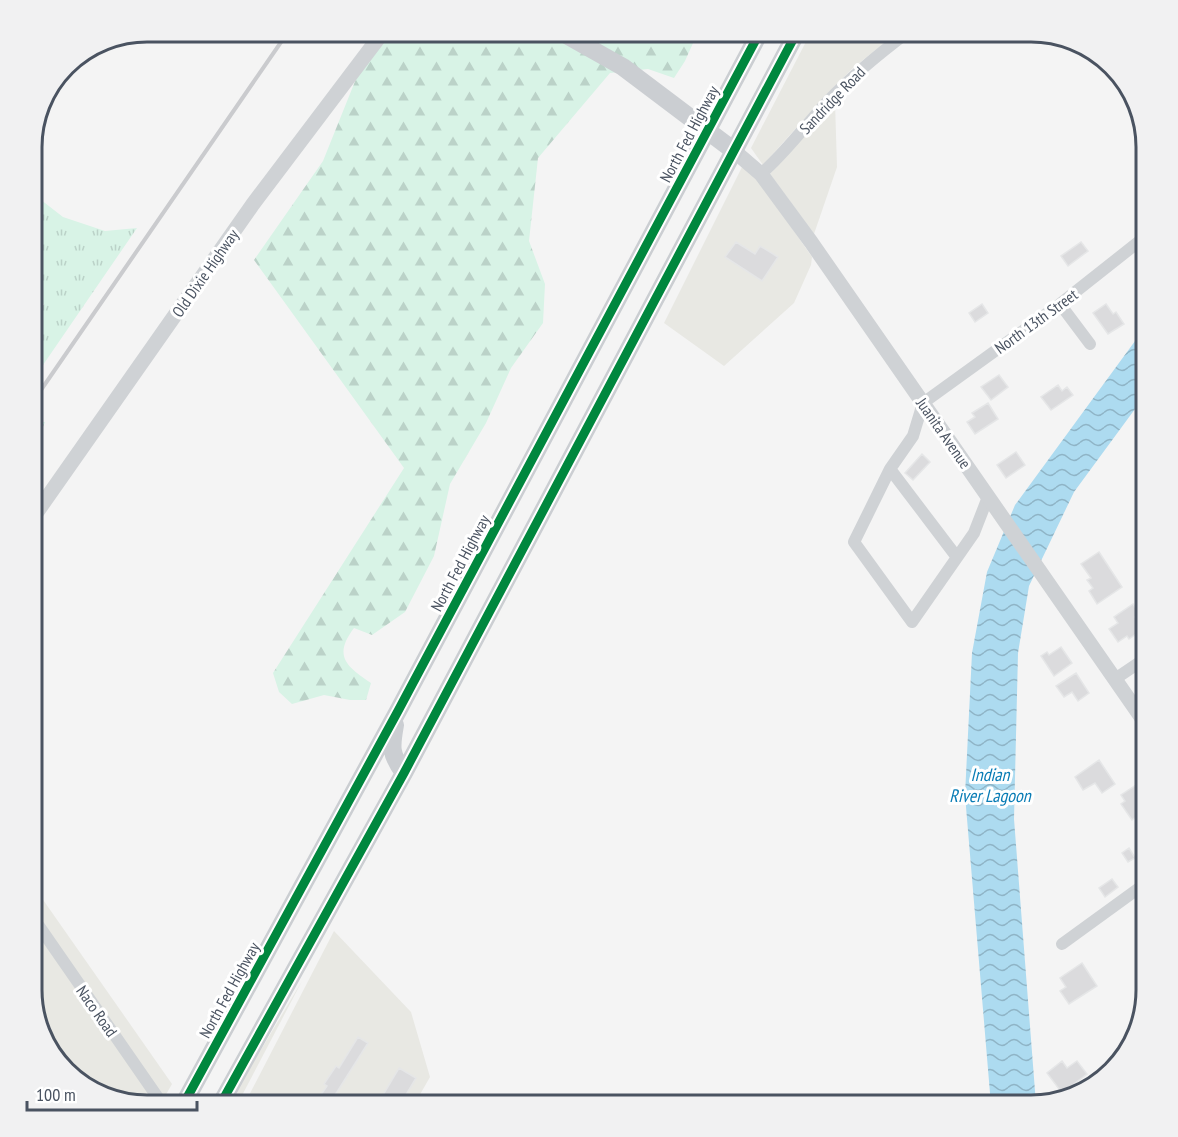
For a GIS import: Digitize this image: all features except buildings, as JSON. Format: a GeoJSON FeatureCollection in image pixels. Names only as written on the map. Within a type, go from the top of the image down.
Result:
{"type":"FeatureCollection","features":[{"type":"Feature","properties":{"kind":"main road"},"geometry":{"type":"LineString","coordinates":[[578,42],[622,67],[733,150]]}},
{"type":"Feature","properties":{"kind":"main road","name":"North Fed Highway"},"geometry":{"type":"LineString","coordinates":[[189,1095],[398,711],[755,42]]}},
{"type":"Feature","properties":{"kind":"main road"},"geometry":{"type":"LineString","coordinates":[[226,1095],[404,773],[792,42]]}},
{"type":"Feature","properties":{"kind":"main road"},"geometry":{"type":"LineString","coordinates":[[398,711],[391,748],[394,760],[404,773]]}},
{"type":"Feature","properties":{"kind":"street","name":"Old Dixie Highway"},"geometry":{"type":"LineString","coordinates":[[42,505],[253,204],[375,42]]}},
{"type":"Feature","properties":{"kind":"street","name":"Sandridge Road"},"geometry":{"type":"LineString","coordinates":[[761,174],[777,160],[827,102],[896,42]]}},
{"type":"Feature","properties":{"kind":"street","name":"Juanita Avenue"},"geometry":{"type":"LineString","coordinates":[[733,150],[761,174],[1136,709]]}},
{"type":"Feature","properties":{"kind":"street","name":"North 13th Street"},"geometry":{"type":"LineString","coordinates":[[923,403],[1060,304],[1136,244]]}},
{"type":"Feature","properties":{"kind":"street"},"geometry":{"type":"LineString","coordinates":[[1060,304],[1090,344]]}},
{"type":"Feature","properties":{"kind":"street"},"geometry":{"type":"LineString","coordinates":[[923,403],[913,436],[890,469],[854,542],[912,622],[974,533],[988,497]]}},
{"type":"Feature","properties":{"kind":"street"},"geometry":{"type":"LineString","coordinates":[[890,469],[956,556]]}},
{"type":"Feature","properties":{"kind":"street"},"geometry":{"type":"LineString","coordinates":[[1115,679],[1136,665]]}},
{"type":"Feature","properties":{"kind":"street"},"geometry":{"type":"LineString","coordinates":[[1062,944],[1136,890]]}},
{"type":"Feature","properties":{"kind":"street","name":"Naco Road"},"geometry":{"type":"LineString","coordinates":[[42,931],[155,1095]]}},
{"type":"Feature","properties":{"kind":"shaded area"},"geometry":{"type":"Polygon","coordinates":[[[806,42],[886,42],[853,68],[823,98],[763,165],[751,148],[806,42]]]}},
{"type":"Feature","properties":{"kind":"shaded area"},"geometry":{"type":"Polygon","coordinates":[[[835,102],[837,167],[814,234],[770,174],[835,102]]]}},
{"type":"Feature","properties":{"kind":"shaded area"},"geometry":{"type":"Polygon","coordinates":[[[745,161],[812,257],[811,265],[794,303],[724,366],[664,323],[745,161]]]}},
{"type":"Feature","properties":{"kind":"shaded area"},"geometry":{"type":"Polygon","coordinates":[[[42,898],[172,1084],[166,1095],[134,1094],[113,1089],[83,1073],[60,1048],[50,1030],[43,1003],[42,898]]]}},
{"type":"Feature","properties":{"kind":"shaded area"},"geometry":{"type":"Polygon","coordinates":[[[334,931],[411,1012],[430,1077],[420,1095],[249,1095],[334,931]]]}},
{"type":"Feature","properties":{"kind":"shaded area"},"geometry":{"type":"Polygon","coordinates":[[[302,981],[242,1095],[234,1095],[302,981]]]}},
{"type":"Feature","properties":{"kind":"green space"},"geometry":{"type":"Polygon","coordinates":[[[373,42],[694,42],[674,78],[648,69],[610,73],[538,158],[529,241],[545,284],[543,323],[511,368],[486,423],[450,484],[434,556],[405,612],[372,635],[354,628],[344,646],[345,660],[349,666],[371,683],[366,700],[350,700],[324,695],[292,704],[279,692],[273,673],[404,468],[254,260],[323,161],[364,59],[373,42]]]}},
{"type":"Feature","properties":{"kind":"green space"},"geometry":{"type":"Polygon","coordinates":[[[42,201],[63,217],[105,231],[137,228],[42,366],[42,306],[44,305],[42,301],[42,201]]]}},
{"type":"Feature","properties":{"kind":"water","name":"Indian River Lagoon"},"geometry":{"type":"Polygon","coordinates":[[[1136,340],[1136,408],[1074,492],[1029,586],[1018,653],[1014,819],[1035,1095],[990,1095],[965,795],[972,653],[987,572],[1015,505],[1136,340]]]}},
{"type":"Feature","properties":{"kind":"railway"},"geometry":{"type":"LineString","coordinates":[[42,389],[281,42]]}},
{"type":"Feature","properties":{"kind":"cycle path"},"geometry":{"type":"LineString","coordinates":[[188,1095],[398,711],[755,42]]}},
{"type":"Feature","properties":{"kind":"cycle path"},"geometry":{"type":"LineString","coordinates":[[226,1095],[404,773],[792,42]]}}]}
